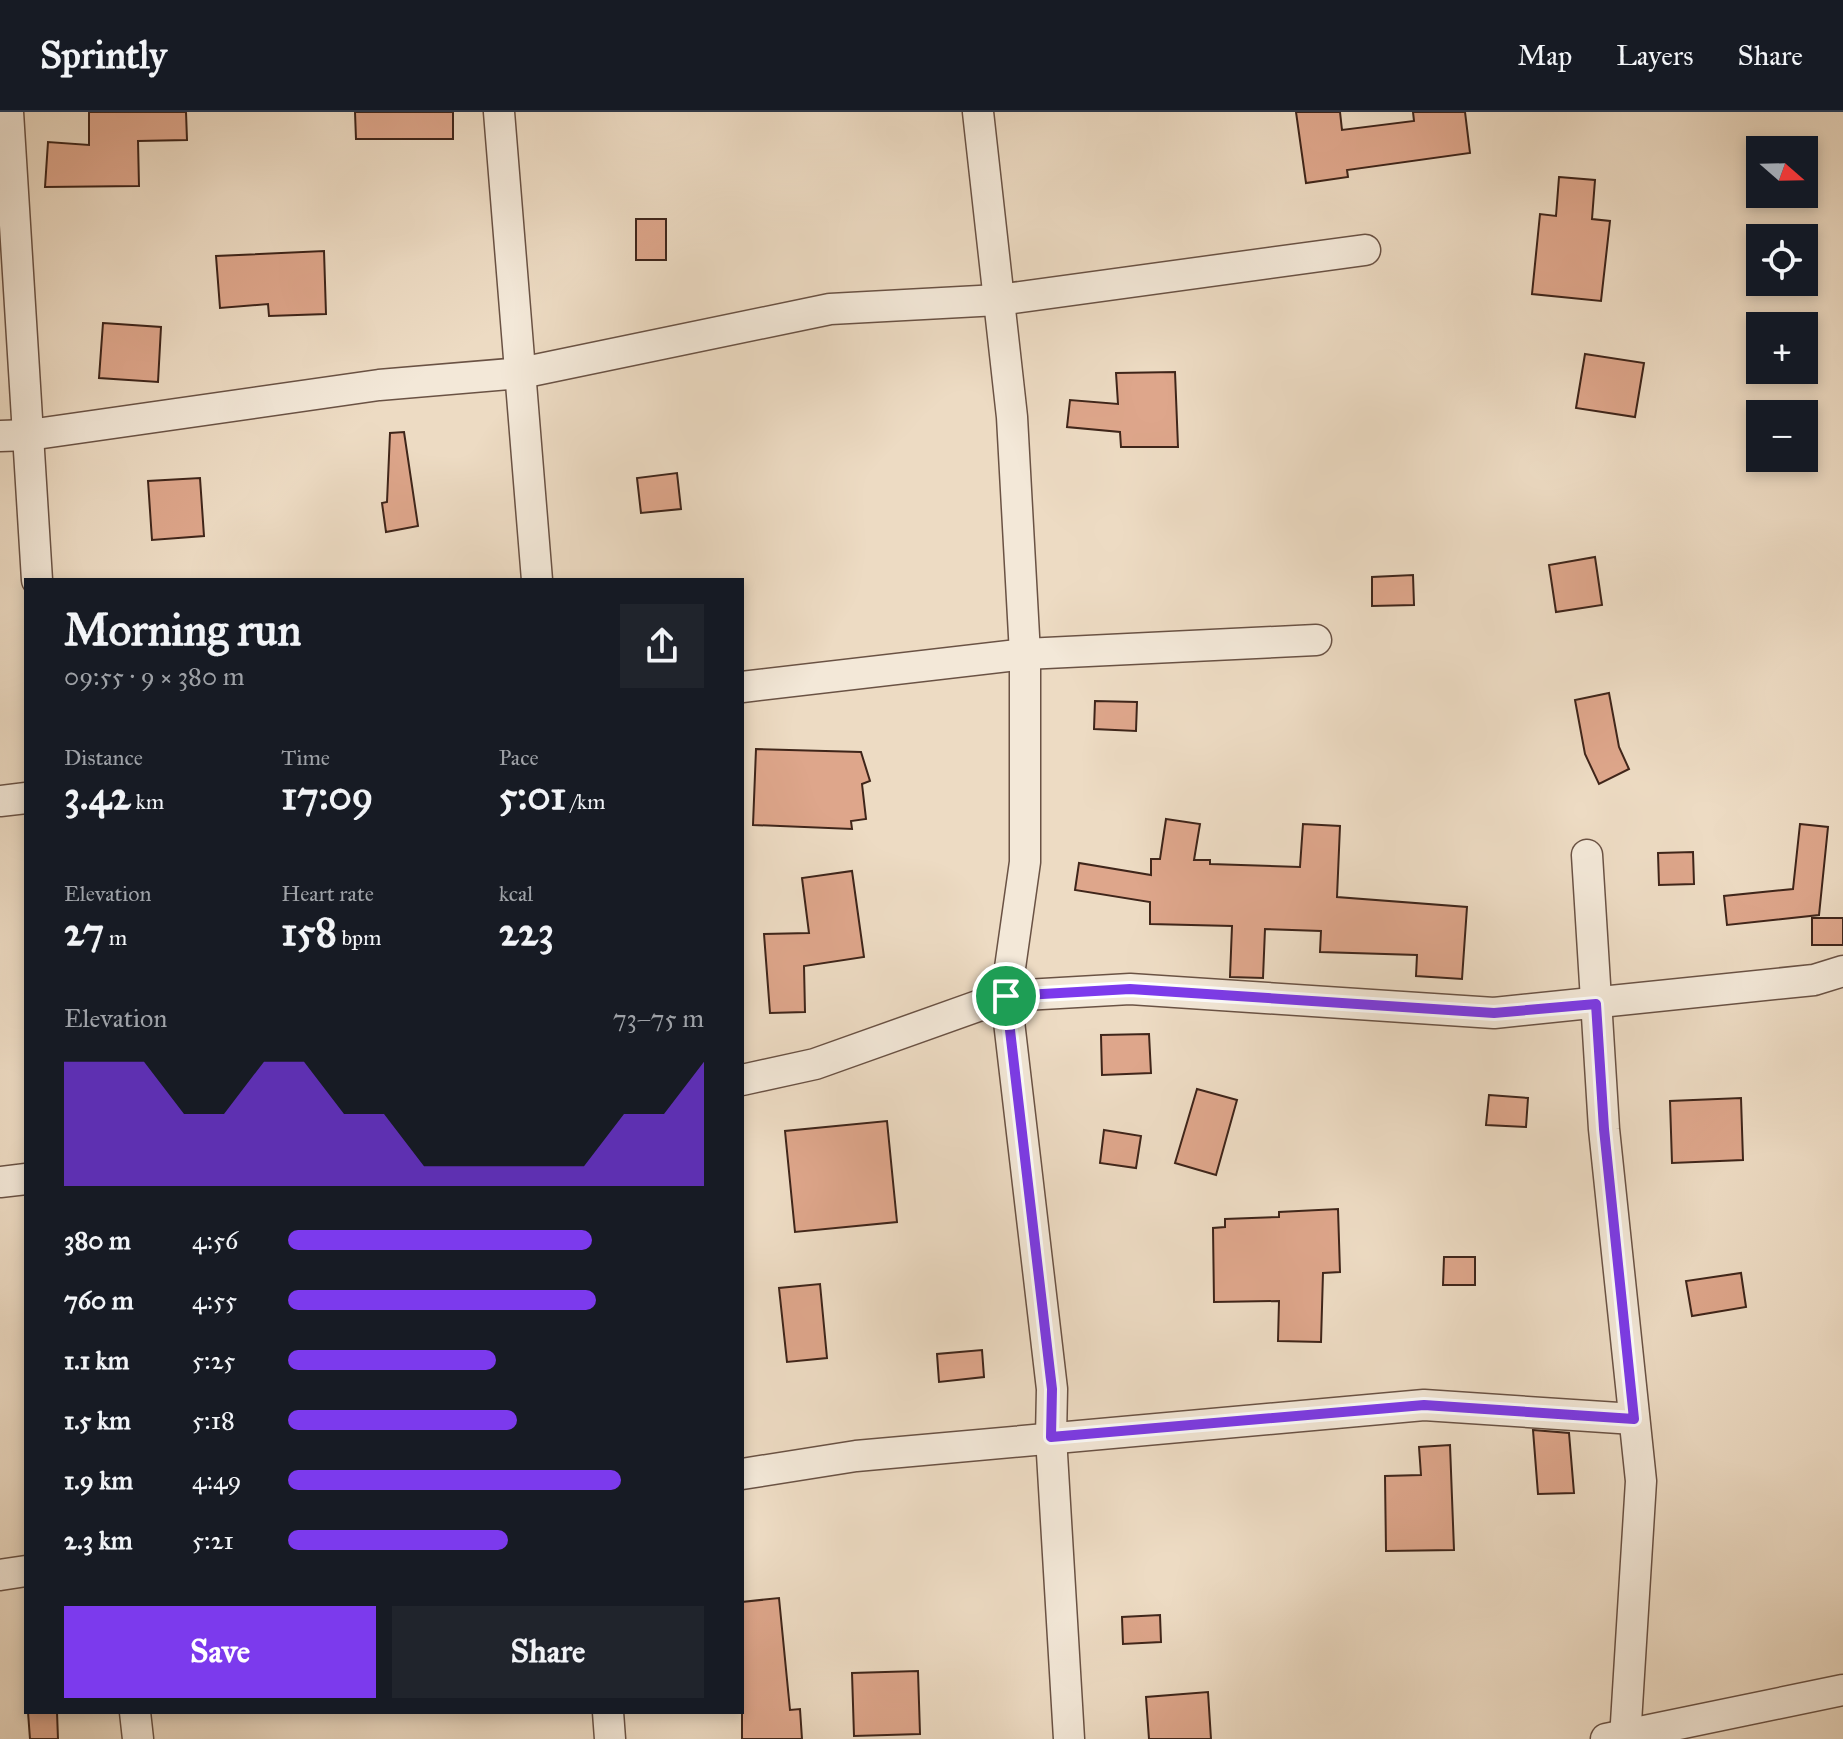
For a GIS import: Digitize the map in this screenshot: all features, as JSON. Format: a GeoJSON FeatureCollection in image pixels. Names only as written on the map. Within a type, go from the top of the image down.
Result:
{"type":"FeatureCollection","features":[{"type":"Feature","properties":{"kind":"street"},"geometry":{"type":"LineString","coordinates":[[8,112],[21,365],[14,436],[37,578]]}},
{"type":"Feature","properties":{"kind":"street"},"geometry":{"type":"LineString","coordinates":[[499,112],[537,578]]}},
{"type":"Feature","properties":{"kind":"street"},"geometry":{"type":"LineString","coordinates":[[978,112],[1012,417],[1025,654],[1025,862],[1006,996],[1052,1389],[1051,1437],[1069,1739]]}},
{"type":"Feature","properties":{"kind":"street"},"geometry":{"type":"LineString","coordinates":[[14,436],[379,385],[521,373],[830,309],[998,300],[1365,250]]}},
{"type":"Feature","properties":{"kind":"street"},"geometry":{"type":"LineString","coordinates":[[744,687],[1025,654],[1316,640]]}},
{"type":"Feature","properties":{"kind":"street"},"geometry":{"type":"LineString","coordinates":[[0,801],[24,798]]}},
{"type":"Feature","properties":{"kind":"street"},"geometry":{"type":"LineString","coordinates":[[1587,855],[1604,1129],[1641,1481],[1619,1737],[1843,1690]]}},
{"type":"Feature","properties":{"kind":"street"},"geometry":{"type":"LineString","coordinates":[[744,1080],[815,1064],[1006,996],[1130,989],[1494,1013],[1814,980],[1843,971]]}},
{"type":"Feature","properties":{"kind":"street"},"geometry":{"type":"LineString","coordinates":[[0,1182],[24,1179]]}},
{"type":"Feature","properties":{"kind":"street"},"geometry":{"type":"LineString","coordinates":[[744,1474],[856,1456],[1424,1405],[1634,1419]]}},
{"type":"Feature","properties":{"kind":"street"},"geometry":{"type":"LineString","coordinates":[[0,1575],[24,1571]]}},
{"type":"Feature","properties":{"kind":"street"},"geometry":{"type":"LineString","coordinates":[[135,1714],[138,1739]]}},
{"type":"Feature","properties":{"kind":"street"},"geometry":{"type":"LineString","coordinates":[[608,1714],[610,1739]]}},
{"type":"Feature","properties":{"kind":"building"},"geometry":{"type":"Polygon","coordinates":[[[89,112],[186,112],[187,140],[138,141],[139,186],[45,187],[48,142],[89,145],[89,112]]]}},
{"type":"Feature","properties":{"kind":"building"},"geometry":{"type":"Polygon","coordinates":[[[355,112],[453,112],[453,139],[356,139],[355,112]]]}},
{"type":"Feature","properties":{"kind":"building"},"geometry":{"type":"Polygon","coordinates":[[[1296,112],[1340,112],[1342,130],[1414,121],[1413,112],[1465,112],[1470,153],[1347,170],[1348,177],[1306,183],[1296,112]]]}},
{"type":"Feature","properties":{"kind":"building"},"geometry":{"type":"Polygon","coordinates":[[[1559,177],[1595,180],[1592,219],[1610,221],[1601,301],[1532,294],[1540,214],[1556,216],[1559,177]]]}},
{"type":"Feature","properties":{"kind":"building"},"geometry":{"type":"Polygon","coordinates":[[[636,219],[666,219],[666,260],[636,260],[636,219]]]}},
{"type":"Feature","properties":{"kind":"building"},"geometry":{"type":"Polygon","coordinates":[[[324,251],[326,314],[269,316],[268,304],[220,308],[216,256],[324,251]]]}},
{"type":"Feature","properties":{"kind":"building"},"geometry":{"type":"Polygon","coordinates":[[[103,323],[161,327],[158,382],[99,378],[103,323]]]}},
{"type":"Feature","properties":{"kind":"building"},"geometry":{"type":"Polygon","coordinates":[[[1585,354],[1644,363],[1635,417],[1576,408],[1585,354]]]}},
{"type":"Feature","properties":{"kind":"building"},"geometry":{"type":"Polygon","coordinates":[[[1175,372],[1178,447],[1121,447],[1120,432],[1067,427],[1070,400],[1118,404],[1116,373],[1175,372]]]}},
{"type":"Feature","properties":{"kind":"building"},"geometry":{"type":"Polygon","coordinates":[[[404,432],[418,526],[386,532],[382,503],[387,502],[390,433],[404,432]]]}},
{"type":"Feature","properties":{"kind":"building"},"geometry":{"type":"Polygon","coordinates":[[[677,473],[681,509],[641,513],[637,478],[677,473]]]}},
{"type":"Feature","properties":{"kind":"building"},"geometry":{"type":"Polygon","coordinates":[[[200,478],[204,536],[152,540],[148,481],[200,478]]]}},
{"type":"Feature","properties":{"kind":"building"},"geometry":{"type":"Polygon","coordinates":[[[1595,557],[1602,605],[1556,612],[1549,565],[1595,557]]]}},
{"type":"Feature","properties":{"kind":"building"},"geometry":{"type":"Polygon","coordinates":[[[1413,575],[1414,605],[1372,606],[1372,577],[1413,575]]]}},
{"type":"Feature","properties":{"kind":"building"},"geometry":{"type":"Polygon","coordinates":[[[1609,693],[1619,747],[1629,769],[1599,784],[1585,754],[1575,700],[1609,693]]]}},
{"type":"Feature","properties":{"kind":"building"},"geometry":{"type":"Polygon","coordinates":[[[1095,701],[1137,702],[1136,731],[1094,729],[1095,701]]]}},
{"type":"Feature","properties":{"kind":"building"},"geometry":{"type":"Polygon","coordinates":[[[756,749],[861,752],[870,781],[862,784],[866,819],[851,821],[852,829],[753,825],[756,749]]]}},
{"type":"Feature","properties":{"kind":"building"},"geometry":{"type":"Polygon","coordinates":[[[1166,819],[1200,824],[1194,860],[1210,860],[1210,864],[1300,867],[1303,824],[1340,826],[1337,897],[1467,907],[1462,979],[1416,976],[1417,955],[1320,952],[1321,931],[1265,929],[1263,978],[1230,977],[1232,926],[1150,924],[1150,902],[1075,890],[1079,863],[1151,875],[1151,859],[1160,859],[1166,819]]]}},
{"type":"Feature","properties":{"kind":"building"},"geometry":{"type":"Polygon","coordinates":[[[1800,824],[1828,827],[1819,915],[1727,925],[1724,896],[1793,889],[1800,824]]]}},
{"type":"Feature","properties":{"kind":"building"},"geometry":{"type":"Polygon","coordinates":[[[1693,852],[1694,884],[1659,885],[1658,853],[1693,852]]]}},
{"type":"Feature","properties":{"kind":"building"},"geometry":{"type":"Polygon","coordinates":[[[852,871],[864,957],[804,966],[805,1012],[770,1013],[764,934],[809,933],[802,878],[852,871]]]}},
{"type":"Feature","properties":{"kind":"building"},"geometry":{"type":"Polygon","coordinates":[[[1812,918],[1843,918],[1843,945],[1812,945],[1812,918]]]}},
{"type":"Feature","properties":{"kind":"building"},"geometry":{"type":"Polygon","coordinates":[[[1149,1034],[1151,1073],[1102,1075],[1101,1035],[1149,1034]]]}},
{"type":"Feature","properties":{"kind":"building"},"geometry":{"type":"Polygon","coordinates":[[[1197,1089],[1237,1100],[1216,1175],[1175,1163],[1197,1089]]]}},
{"type":"Feature","properties":{"kind":"building"},"geometry":{"type":"Polygon","coordinates":[[[1489,1095],[1528,1098],[1526,1127],[1486,1125],[1489,1095]]]}},
{"type":"Feature","properties":{"kind":"building"},"geometry":{"type":"Polygon","coordinates":[[[1741,1098],[1743,1160],[1672,1163],[1670,1101],[1741,1098]]]}},
{"type":"Feature","properties":{"kind":"building"},"geometry":{"type":"Polygon","coordinates":[[[887,1121],[897,1222],[795,1232],[785,1131],[887,1121]]]}},
{"type":"Feature","properties":{"kind":"building"},"geometry":{"type":"Polygon","coordinates":[[[1104,1130],[1141,1136],[1136,1168],[1100,1163],[1104,1130]]]}},
{"type":"Feature","properties":{"kind":"building"},"geometry":{"type":"Polygon","coordinates":[[[1338,1209],[1340,1272],[1323,1273],[1321,1342],[1278,1341],[1279,1301],[1214,1302],[1213,1228],[1225,1227],[1225,1219],[1279,1217],[1279,1212],[1338,1209]]]}},
{"type":"Feature","properties":{"kind":"building"},"geometry":{"type":"Polygon","coordinates":[[[1444,1257],[1475,1257],[1475,1285],[1443,1285],[1444,1257]]]}},
{"type":"Feature","properties":{"kind":"building"},"geometry":{"type":"Polygon","coordinates":[[[1741,1273],[1746,1307],[1692,1316],[1686,1281],[1741,1273]]]}},
{"type":"Feature","properties":{"kind":"building"},"geometry":{"type":"Polygon","coordinates":[[[820,1284],[827,1358],[787,1362],[779,1288],[820,1284]]]}},
{"type":"Feature","properties":{"kind":"building"},"geometry":{"type":"Polygon","coordinates":[[[982,1350],[984,1377],[939,1382],[937,1354],[982,1350]]]}},
{"type":"Feature","properties":{"kind":"building"},"geometry":{"type":"Polygon","coordinates":[[[1533,1430],[1569,1433],[1574,1493],[1538,1494],[1533,1430]]]}},
{"type":"Feature","properties":{"kind":"building"},"geometry":{"type":"Polygon","coordinates":[[[1450,1445],[1454,1550],[1386,1551],[1385,1476],[1421,1475],[1419,1447],[1450,1445]]]}},
{"type":"Feature","properties":{"kind":"building"},"geometry":{"type":"Polygon","coordinates":[[[779,1598],[790,1710],[800,1709],[802,1739],[742,1739],[744,1602],[779,1598]]]}},
{"type":"Feature","properties":{"kind":"building"},"geometry":{"type":"Polygon","coordinates":[[[1160,1615],[1161,1642],[1123,1644],[1122,1617],[1160,1615]]]}},
{"type":"Feature","properties":{"kind":"building"},"geometry":{"type":"Polygon","coordinates":[[[918,1671],[920,1734],[854,1736],[852,1673],[918,1671]]]}},
{"type":"Feature","properties":{"kind":"building"},"geometry":{"type":"Polygon","coordinates":[[[1208,1692],[1211,1739],[1149,1739],[1146,1697],[1208,1692]]]}},
{"type":"Feature","properties":{"kind":"building"},"geometry":{"type":"Polygon","coordinates":[[[28,1714],[57,1714],[58,1739],[30,1739],[28,1714]]]}},
{"type":"Feature","properties":{"kind":"route"},"geometry":{"type":"LineString","coordinates":[[1130,989],[1494,1013],[1596,1004],[1604,1129],[1634,1419],[1424,1405],[1051,1437],[1052,1389],[1006,996],[1130,989]]}}]}
